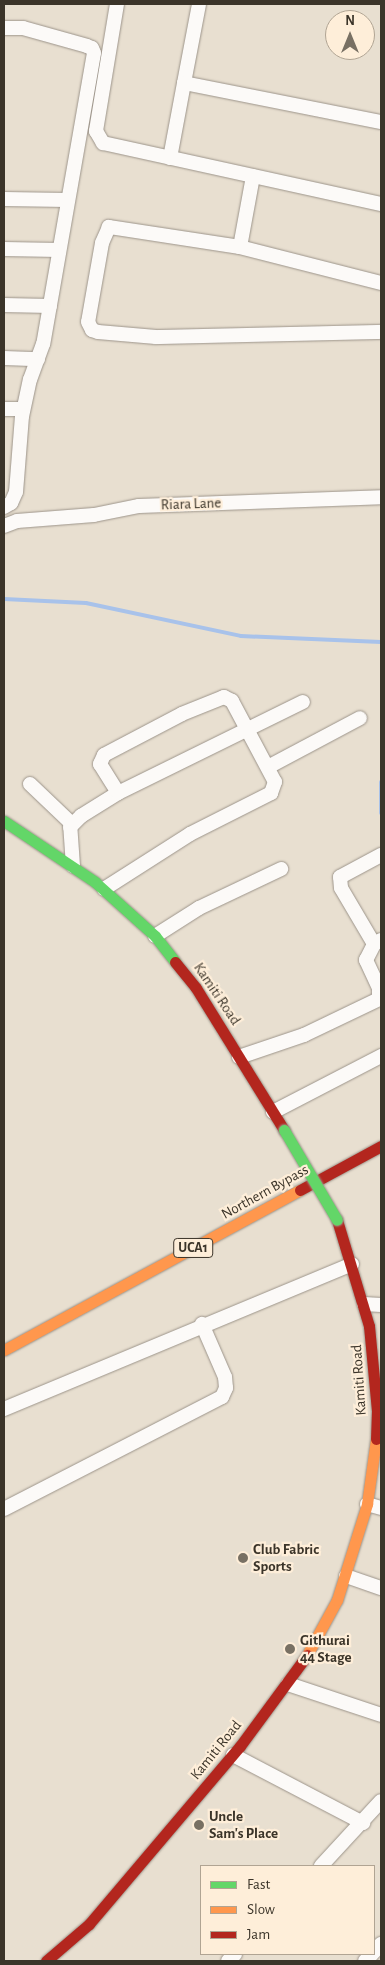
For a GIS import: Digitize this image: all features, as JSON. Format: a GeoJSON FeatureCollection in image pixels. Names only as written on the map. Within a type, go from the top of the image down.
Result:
{"type":"FeatureCollection","features":[{"type":"Feature","properties":{"kind":"main road","name":"Kamiti Road"},"geometry":{"type":"LineString","coordinates":[[4,821],[74,866],[104,890],[155,936],[196,988],[337,1220],[364,1304],[378,1373],[379,1439],[367,1504],[346,1576],[321,1633],[288,1684],[233,1754],[102,1911],[46,1961]]}},
{"type":"Feature","properties":{"kind":"main road","name":"Northern Bypass"},"geometry":{"type":"LineString","coordinates":[[4,1350],[381,1146]]}},
{"type":"Feature","properties":{"kind":"street"},"geometry":{"type":"LineString","coordinates":[[117,4],[96,131],[102,143],[381,204]]}},
{"type":"Feature","properties":{"kind":"street"},"geometry":{"type":"LineString","coordinates":[[170,158],[199,4]]}},
{"type":"Feature","properties":{"kind":"street"},"geometry":{"type":"LineString","coordinates":[[4,28],[23,28],[92,48],[50,306],[11,459],[16,492],[11,503],[4,507]]}},
{"type":"Feature","properties":{"kind":"street"},"geometry":{"type":"LineString","coordinates":[[184,83],[381,122]]}},
{"type":"Feature","properties":{"kind":"street"},"geometry":{"type":"LineString","coordinates":[[240,247],[253,176]]}},
{"type":"Feature","properties":{"kind":"street"},"geometry":{"type":"LineString","coordinates":[[4,199],[67,200]]}},
{"type":"Feature","properties":{"kind":"street"},"geometry":{"type":"LineString","coordinates":[[381,283],[240,247],[109,227],[102,243],[90,327],[98,332],[156,337],[381,332]]}},
{"type":"Feature","properties":{"kind":"street"},"geometry":{"type":"LineString","coordinates":[[4,249],[59,250]]}},
{"type":"Feature","properties":{"kind":"street"},"geometry":{"type":"LineString","coordinates":[[4,305],[50,306]]}},
{"type":"Feature","properties":{"kind":"street"},"geometry":{"type":"LineString","coordinates":[[4,358],[38,358]]}},
{"type":"Feature","properties":{"kind":"street"},"geometry":{"type":"LineString","coordinates":[[4,408],[24,409]]}},
{"type":"Feature","properties":{"kind":"street","name":"Riara Lane"},"geometry":{"type":"LineString","coordinates":[[4,526],[94,515],[139,506],[381,497]]}},
{"type":"Feature","properties":{"kind":"street"},"geometry":{"type":"LineString","coordinates":[[104,890],[190,834],[271,793],[275,782],[228,698],[212,700],[182,714],[102,758],[100,764],[118,793]]}},
{"type":"Feature","properties":{"kind":"street"},"geometry":{"type":"LineString","coordinates":[[74,866],[70,835],[72,824],[118,793],[246,728],[303,702]]}},
{"type":"Feature","properties":{"kind":"street"},"geometry":{"type":"LineString","coordinates":[[268,767],[360,718]]}},
{"type":"Feature","properties":{"kind":"street"},"geometry":{"type":"LineString","coordinates":[[30,784],[72,824]]}},
{"type":"Feature","properties":{"kind":"street"},"geometry":{"type":"LineString","coordinates":[[239,1057],[304,1035],[379,999],[379,988],[366,960],[378,942],[341,888],[340,877],[381,855]]}},
{"type":"Feature","properties":{"kind":"street"},"geometry":{"type":"LineString","coordinates":[[155,936],[199,908],[280,869]]}},
{"type":"Feature","properties":{"kind":"street"},"geometry":{"type":"LineString","coordinates":[[273,1112],[381,1056]]}},
{"type":"Feature","properties":{"kind":"street"},"geometry":{"type":"LineString","coordinates":[[4,1409],[202,1324],[352,1264]]}},
{"type":"Feature","properties":{"kind":"street"},"geometry":{"type":"LineString","coordinates":[[364,1304],[381,1305]]}},
{"type":"Feature","properties":{"kind":"street"},"geometry":{"type":"LineString","coordinates":[[4,1509],[222,1397],[226,1388],[225,1377],[202,1324]]}},
{"type":"Feature","properties":{"kind":"street"},"geometry":{"type":"LineString","coordinates":[[367,1504],[381,1508]]}},
{"type":"Feature","properties":{"kind":"street"},"geometry":{"type":"LineString","coordinates":[[346,1576],[381,1588]]}},
{"type":"Feature","properties":{"kind":"street"},"geometry":{"type":"LineString","coordinates":[[288,1684],[381,1715]]}},
{"type":"Feature","properties":{"kind":"street"},"geometry":{"type":"LineString","coordinates":[[233,1754],[363,1822]]}},
{"type":"Feature","properties":{"kind":"street"},"geometry":{"type":"LineString","coordinates":[[322,1865],[381,1801]]}},
{"type":"Feature","properties":{"kind":"waterway"},"geometry":{"type":"LineString","coordinates":[[4,599],[86,603],[241,636],[381,642]]}},
{"type":"Feature","properties":{"kind":"waterway"},"geometry":{"type":"LineString","coordinates":[[381,782],[381,813]]}},
{"type":"Feature","properties":{"kind":"traffic: fast"},"geometry":{"type":"LineString","coordinates":[[4,821],[95,882],[155,936],[175,962]]}},
{"type":"Feature","properties":{"kind":"traffic: fast"},"geometry":{"type":"LineString","coordinates":[[284,1130],[337,1220]]}},
{"type":"Feature","properties":{"kind":"traffic: slow"},"geometry":{"type":"LineString","coordinates":[[4,1350],[300,1190]]}},
{"type":"Feature","properties":{"kind":"traffic: slow"},"geometry":{"type":"LineString","coordinates":[[307,1655],[337,1600],[367,1504],[376,1439]]}},
{"type":"Feature","properties":{"kind":"traffic: jam"},"geometry":{"type":"LineString","coordinates":[[175,962],[196,988],[284,1130]]}},
{"type":"Feature","properties":{"kind":"traffic: jam"},"geometry":{"type":"LineString","coordinates":[[300,1190],[381,1146]]}},
{"type":"Feature","properties":{"kind":"traffic: jam"},"geometry":{"type":"LineString","coordinates":[[337,1220],[369,1326],[377,1411],[376,1439]]}},
{"type":"Feature","properties":{"kind":"traffic: jam"},"geometry":{"type":"LineString","coordinates":[[46,1961],[89,1924],[240,1746],[307,1655]]}},
{"type":"Feature","properties":{"kind":"place","name":"Club Fabric Sports"},"geometry":{"type":"Point","coordinates":[243,1558]}},
{"type":"Feature","properties":{"kind":"place","name":"Githurai 44 Stage"},"geometry":{"type":"Point","coordinates":[290,1649]}},
{"type":"Feature","properties":{"kind":"place","name":"Uncle Sam's Place"},"geometry":{"type":"Point","coordinates":[199,1825]}}]}
